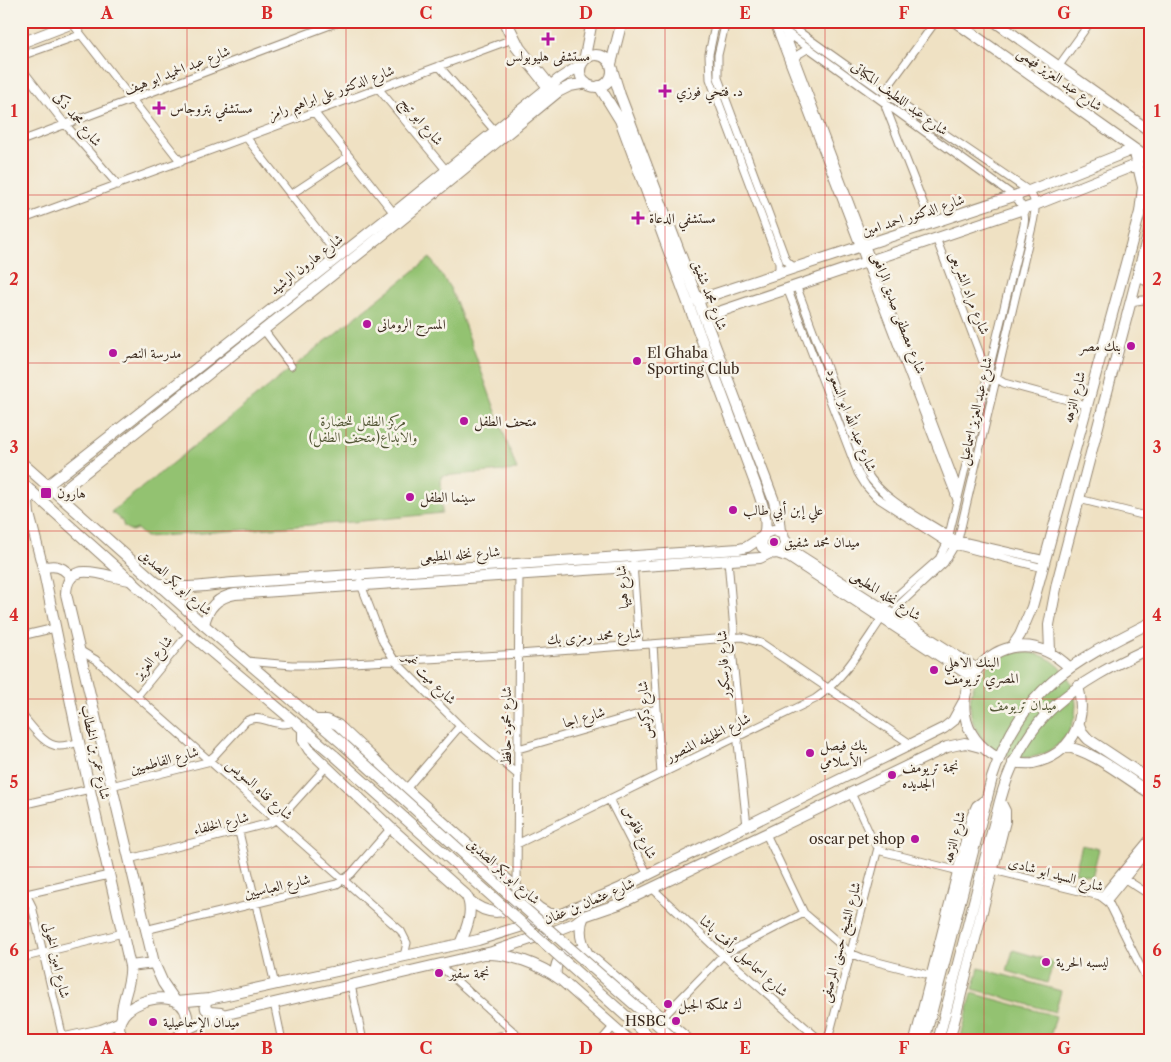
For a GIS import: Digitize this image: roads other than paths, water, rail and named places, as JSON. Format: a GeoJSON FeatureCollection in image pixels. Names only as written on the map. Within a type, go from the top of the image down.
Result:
{"type":"FeatureCollection","features":[{"type":"Feature","properties":{"kind":"main road"},"geometry":{"type":"LineString","coordinates":[[21,23],[26,21]]}},
{"type":"Feature","properties":{"kind":"main road"},"geometry":{"type":"LineString","coordinates":[[592,21],[581,74],[586,83],[599,86],[609,80],[622,21]]}},
{"type":"Feature","properties":{"kind":"main road","name":"شارع عبد العزيز فهمى"},"geometry":{"type":"LineString","coordinates":[[954,21],[1150,160]]}},
{"type":"Feature","properties":{"kind":"main road","name":"شارع عبد العزيز فهمى"},"geometry":{"type":"LineString","coordinates":[[994,21],[1058,67],[1148,127]]}},
{"type":"Feature","properties":{"kind":"main road"},"geometry":{"type":"LineString","coordinates":[[21,43],[75,22]]}},
{"type":"Feature","properties":{"kind":"main road"},"geometry":{"type":"LineString","coordinates":[[583,62],[593,55],[600,55],[607,59],[612,66]]}},
{"type":"Feature","properties":{"kind":"main road","name":"شارع هارون الرشيد"},"geometry":{"type":"LineString","coordinates":[[48,485],[260,325],[397,217],[552,91],[583,62]]}},
{"type":"Feature","properties":{"kind":"main road","name":"شارع محمد شفيق"},"geometry":{"type":"LineString","coordinates":[[612,66],[620,95],[774,501],[783,536]]}},
{"type":"Feature","properties":{"kind":"main road","name":"شارع هارون الرشيد"},"geometry":{"type":"LineString","coordinates":[[58,494],[260,325],[338,256],[397,217],[446,170],[496,131],[552,91],[586,83]]}},
{"type":"Feature","properties":{"kind":"main road","name":"شارع محمد شفيق"},"geometry":{"type":"LineString","coordinates":[[599,86],[620,120],[763,504],[765,520],[763,535]]}},
{"type":"Feature","properties":{"kind":"main road","name":"شارع الدكتور احمد امين"},"geometry":{"type":"LineString","coordinates":[[697,300],[1029,191],[1134,149]]}},
{"type":"Feature","properties":{"kind":"main road","name":"شارع النزهه"},"geometry":{"type":"LineString","coordinates":[[1012,647],[1027,621],[1044,564],[1140,212],[1146,186],[1134,149]]}},
{"type":"Feature","properties":{"kind":"main road","name":"شارع الدكتور احمد امين"},"geometry":{"type":"LineString","coordinates":[[704,317],[1035,205],[1138,164]]}},
{"type":"Feature","properties":{"kind":"main road"},"geometry":{"type":"LineString","coordinates":[[1050,652],[1048,639],[1051,611],[1150,228]]}},
{"type":"Feature","properties":{"kind":"main road","name":"شارع ابو بكر الصديق"},"geometry":{"type":"LineString","coordinates":[[21,462],[204,625],[344,745],[506,892],[676,1041]]}},
{"type":"Feature","properties":{"kind":"main road","name":"شارع ابو بكر الصديق"},"geometry":{"type":"LineString","coordinates":[[21,482],[189,633],[335,756],[654,1041]]}},
{"type":"Feature","properties":{"kind":"main road","name":"شارع عمر بن الخطاب"},"geometry":{"type":"LineString","coordinates":[[32,492],[28,502],[29,514],[130,966],[130,980],[122,1004],[120,1030],[125,1040]]}},
{"type":"Feature","properties":{"kind":"main road"},"geometry":{"type":"LineString","coordinates":[[765,520],[772,522],[778,518]]}},
{"type":"Feature","properties":{"kind":"main road"},"geometry":{"type":"LineString","coordinates":[[774,530],[783,536],[784,547],[773,553],[762,547],[763,535],[774,530]]}},
{"type":"Feature","properties":{"kind":"main road","name":"شارع نخله المطيعى"},"geometry":{"type":"LineString","coordinates":[[157,583],[199,588],[234,583],[739,549],[748,547],[763,535]]}},
{"type":"Feature","properties":{"kind":"main road","name":"شارع نخله المطيعى"},"geometry":{"type":"LineString","coordinates":[[783,536],[791,555]]}},
{"type":"Feature","properties":{"kind":"main road","name":"شارع نخله المطيعى"},"geometry":{"type":"LineString","coordinates":[[204,625],[210,608],[218,600],[228,595],[760,558],[773,553],[791,555],[974,673]]}},
{"type":"Feature","properties":{"kind":"main road"},"geometry":{"type":"LineString","coordinates":[[42,568],[58,567],[66,571],[71,578],[85,571],[118,579],[132,580]]}},
{"type":"Feature","properties":{"kind":"main road","name":"شارع عمر بن الخطاب"},"geometry":{"type":"LineString","coordinates":[[71,578],[66,594],[145,930],[154,963],[162,983],[186,1013],[188,1020],[182,1035]]}},
{"type":"Feature","properties":{"kind":"main road","name":"شارع نخله المطيعى"},"geometry":{"type":"LineString","coordinates":[[882,614],[894,616],[974,673]]}},
{"type":"Feature","properties":{"kind":"main road"},"geometry":{"type":"LineString","coordinates":[[998,758],[984,748],[975,738],[965,714],[964,701],[974,673],[992,655],[1012,647],[1038,648],[1050,652],[1069,667],[1150,623]]}},
{"type":"Feature","properties":{"kind":"main road"},"geometry":{"type":"LineString","coordinates":[[938,1041],[992,829],[1013,762],[1025,740],[1044,716],[1078,686],[1096,674],[1150,648]]}},
{"type":"Feature","properties":{"kind":"main road","name":"شارع النزهه"},"geometry":{"type":"LineString","coordinates":[[915,1041],[974,811],[987,799],[998,758],[1028,705],[1069,667]]}},
{"type":"Feature","properties":{"kind":"main road"},"geometry":{"type":"LineString","coordinates":[[1013,762],[1031,763],[1049,758],[1070,740],[1079,724],[1082,712],[1082,700],[1078,686]]}},
{"type":"Feature","properties":{"kind":"main road","name":"شارع عثمان بن عفان"},"geometry":{"type":"LineString","coordinates":[[121,1020],[130,1008],[145,1000],[162,998],[176,1002],[209,999],[460,944],[514,930],[561,914],[648,875],[944,728],[953,721],[964,701]]}},
{"type":"Feature","properties":{"kind":"main road","name":"شارع ابو بكر الصديق"},"geometry":{"type":"LineString","coordinates":[[315,720],[327,720],[338,725],[406,789],[542,910],[553,914],[561,914]]}},
{"type":"Feature","properties":{"kind":"main road"},"geometry":{"type":"LineString","coordinates":[[1079,724],[1082,732],[1088,739],[1150,780]]}},
{"type":"Feature","properties":{"kind":"main road"},"geometry":{"type":"LineString","coordinates":[[303,728],[302,737],[305,745],[391,828],[464,893],[469,900],[481,908],[491,912],[498,912],[508,908],[513,902],[517,888]]}},
{"type":"Feature","properties":{"kind":"main road"},"geometry":{"type":"LineString","coordinates":[[915,743],[924,744],[943,738],[947,741],[947,747]]}},
{"type":"Feature","properties":{"kind":"main road","name":"شارع عثمان بن عفان"},"geometry":{"type":"LineString","coordinates":[[172,1041],[204,1021],[231,1013],[482,954],[566,927],[584,916],[620,904],[947,747],[965,743],[984,748]]}},
{"type":"Feature","properties":{"kind":"main road"},"geometry":{"type":"LineString","coordinates":[[1064,747],[1073,747],[1089,754],[1150,793]]}},
{"type":"Feature","properties":{"kind":"main road"},"geometry":{"type":"LineString","coordinates":[[924,1041],[987,799]]}},
{"type":"Feature","properties":{"kind":"main road"},"geometry":{"type":"LineString","coordinates":[[949,1041],[1006,816],[1000,801]]}},
{"type":"Feature","properties":{"kind":"main road"},"geometry":{"type":"LineString","coordinates":[[460,944],[468,920],[469,900]]}},
{"type":"Feature","properties":{"kind":"main road"},"geometry":{"type":"LineString","coordinates":[[584,916],[580,928],[581,938],[588,954]]}},
{"type":"Feature","properties":{"kind":"main road"},"geometry":{"type":"LineString","coordinates":[[556,976],[557,964],[564,954],[575,950],[588,954],[690,1041]]}},
{"type":"Feature","properties":{"kind":"main road"},"geometry":{"type":"LineString","coordinates":[[482,954],[502,955],[521,960],[556,976],[630,1041]]}},
{"type":"Feature","properties":{"kind":"main road"},"geometry":{"type":"LineString","coordinates":[[130,966],[154,963]]}},
{"type":"Feature","properties":{"kind":"main road"},"geometry":{"type":"LineString","coordinates":[[209,999],[205,1005],[207,1011],[231,1013]]}},
{"type":"Feature","properties":{"kind":"main road"},"geometry":{"type":"LineString","coordinates":[[52,1041],[101,1030],[121,1020]]}},
{"type":"Feature","properties":{"kind":"main road"},"geometry":{"type":"LineString","coordinates":[[95,1041],[110,1038],[125,1040]]}},
{"type":"Feature","properties":{"kind":"street","name":"شارع عبد الحميد ابو هيف"},"geometry":{"type":"LineString","coordinates":[[21,141],[341,21]]}},
{"type":"Feature","properties":{"kind":"street"},"geometry":{"type":"LineString","coordinates":[[502,21],[510,40],[520,56],[552,91]]}},
{"type":"Feature","properties":{"kind":"street"},"geometry":{"type":"LineString","coordinates":[[508,21],[521,47],[552,91]]}},
{"type":"Feature","properties":{"kind":"street"},"geometry":{"type":"LineString","coordinates":[[716,21],[709,54],[710,79],[779,263],[779,269],[776,274]]}},
{"type":"Feature","properties":{"kind":"street"},"geometry":{"type":"LineString","coordinates":[[726,21],[718,55],[718,78],[786,260],[790,265],[797,267]]}},
{"type":"Feature","properties":{"kind":"street"},"geometry":{"type":"LineString","coordinates":[[931,223],[884,103],[885,93],[890,84],[936,21]]}},
{"type":"Feature","properties":{"kind":"street"},"geometry":{"type":"LineString","coordinates":[[1058,67],[1091,21]]}},
{"type":"Feature","properties":{"kind":"street"},"geometry":{"type":"LineString","coordinates":[[75,22],[80,35],[181,162]]}},
{"type":"Feature","properties":{"kind":"street","name":"شارع عبد اللطيف المكباتى"},"geometry":{"type":"LineString","coordinates":[[772,22],[786,26],[1029,191]]}},
{"type":"Feature","properties":{"kind":"street","name":"شارع مصطفى صديق الرافعى"},"geometry":{"type":"LineString","coordinates":[[772,22],[869,261],[959,492]]}},
{"type":"Feature","properties":{"kind":"street","name":"شارع عبد اللطيف المكباتى"},"geometry":{"type":"LineString","coordinates":[[786,26],[809,48],[1014,196]]}},
{"type":"Feature","properties":{"kind":"street","name":"شارع مصطفى صديق الرافعى"},"geometry":{"type":"LineString","coordinates":[[786,26],[795,60],[863,246]]}},
{"type":"Feature","properties":{"kind":"street"},"geometry":{"type":"LineString","coordinates":[[21,56],[80,35]]}},
{"type":"Feature","properties":{"kind":"street","name":"شارع الدكتور على ابراهيم رامز"},"geometry":{"type":"LineString","coordinates":[[21,220],[510,40]]}},
{"type":"Feature","properties":{"kind":"street"},"geometry":{"type":"LineString","coordinates":[[795,60],[802,51],[809,48]]}},
{"type":"Feature","properties":{"kind":"street"},"geometry":{"type":"LineString","coordinates":[[439,66],[496,131]]}},
{"type":"Feature","properties":{"kind":"street","name":"شارع محمد ذكى"},"geometry":{"type":"LineString","coordinates":[[21,68],[118,185]]}},
{"type":"Feature","properties":{"kind":"street","name":"شارع ابو تيج"},"geometry":{"type":"LineString","coordinates":[[378,88],[446,170]]}},
{"type":"Feature","properties":{"kind":"street"},"geometry":{"type":"LineString","coordinates":[[314,112],[397,217]]}},
{"type":"Feature","properties":{"kind":"street"},"geometry":{"type":"LineString","coordinates":[[246,137],[338,256]]}},
{"type":"Feature","properties":{"kind":"street"},"geometry":{"type":"LineString","coordinates":[[290,195],[349,156]]}},
{"type":"Feature","properties":{"kind":"street"},"geometry":{"type":"LineString","coordinates":[[1029,191],[1035,205]]}},
{"type":"Feature","properties":{"kind":"street"},"geometry":{"type":"LineString","coordinates":[[1014,196],[1023,209]]}},
{"type":"Feature","properties":{"kind":"street","name":"شارع عبد العزيز اسماعيل"},"geometry":{"type":"LineString","coordinates":[[894,616],[899,605],[944,563],[956,543],[1032,227],[1035,205]]}},
{"type":"Feature","properties":{"kind":"street","name":"شارع عبد العزيز اسماعيل"},"geometry":{"type":"LineString","coordinates":[[882,614],[939,559],[948,539],[1024,225],[1023,209]]}},
{"type":"Feature","properties":{"kind":"street","name":"شارع مراد الشريعى"},"geometry":{"type":"LineString","coordinates":[[936,238],[983,362],[989,372],[1004,383],[1086,405]]}},
{"type":"Feature","properties":{"kind":"street","name":"شارع مصطفى صديق الرافعى"},"geometry":{"type":"LineString","coordinates":[[869,261],[957,500]]}},
{"type":"Feature","properties":{"kind":"street"},"geometry":{"type":"LineString","coordinates":[[1139,270],[1144,280],[1150,285]]}},
{"type":"Feature","properties":{"kind":"street","name":"شارع عبد الله ابو السعود"},"geometry":{"type":"LineString","coordinates":[[792,287],[858,473],[876,498],[956,543],[1044,564]]}},
{"type":"Feature","properties":{"kind":"street"},"geometry":{"type":"LineString","coordinates":[[1130,302],[1143,300],[1150,302]]}},
{"type":"Feature","properties":{"kind":"street"},"geometry":{"type":"LineString","coordinates":[[260,325],[291,366]]}},
{"type":"Feature","properties":{"kind":"street"},"geometry":{"type":"LineString","coordinates":[[1079,498],[1150,517]]}},
{"type":"Feature","properties":{"kind":"street","name":"شارع هيها"},"geometry":{"type":"LineString","coordinates":[[632,556],[639,645]]}},
{"type":"Feature","properties":{"kind":"street","name":"شارع فارسكور"},"geometry":{"type":"LineString","coordinates":[[728,560],[734,630],[732,649],[740,726],[738,743],[747,826]]}},
{"type":"Feature","properties":{"kind":"street","name":"شارع محمود حافظ"},"geometry":{"type":"LineString","coordinates":[[517,888],[519,564]]}},
{"type":"Feature","properties":{"kind":"street","name":"شارع ميت غمر"},"geometry":{"type":"LineString","coordinates":[[359,574],[361,585],[383,642],[394,661],[460,726],[518,775]]}},
{"type":"Feature","properties":{"kind":"street","name":"شارع الخليفه المنصور"},"geometry":{"type":"LineString","coordinates":[[517,844],[815,698],[840,677],[882,614]]}},
{"type":"Feature","properties":{"kind":"street"},"geometry":{"type":"LineString","coordinates":[[21,636],[55,628]]}},
{"type":"Feature","properties":{"kind":"street","name":"شارع العزيز"},"geometry":{"type":"LineString","coordinates":[[137,696],[189,633]]}},
{"type":"Feature","properties":{"kind":"street","name":"شارع محمد رمزى بك"},"geometry":{"type":"LineString","coordinates":[[246,660],[292,665],[394,661],[747,638],[762,644],[915,743]]}},
{"type":"Feature","properties":{"kind":"street","name":"شارع دكرنس"},"geometry":{"type":"LineString","coordinates":[[653,644],[661,774]]}},
{"type":"Feature","properties":{"kind":"street","name":"شارع قناه السويس"},"geometry":{"type":"LineString","coordinates":[[80,650],[94,658],[402,933],[407,946],[404,956]]}},
{"type":"Feature","properties":{"kind":"street","name":"شارع اجا"},"geometry":{"type":"LineString","coordinates":[[518,749],[656,709]]}},
{"type":"Feature","properties":{"kind":"street"},"geometry":{"type":"LineString","coordinates":[[21,714],[51,745],[63,746],[79,742]]}},
{"type":"Feature","properties":{"kind":"street","name":"شارع الفاطميين"},"geometry":{"type":"LineString","coordinates":[[112,786],[209,761],[248,719],[257,718],[280,724],[289,724],[294,721]]}},
{"type":"Feature","properties":{"kind":"street"},"geometry":{"type":"LineString","coordinates":[[406,789],[460,726]]}},
{"type":"Feature","properties":{"kind":"street","name":"شارع الخلفاء"},"geometry":{"type":"LineString","coordinates":[[129,859],[267,825],[284,813],[327,766]]}},
{"type":"Feature","properties":{"kind":"street"},"geometry":{"type":"LineString","coordinates":[[21,805],[90,789]]}},
{"type":"Feature","properties":{"kind":"street"},"geometry":{"type":"LineString","coordinates":[[852,793],[873,841],[882,851],[958,871]]}},
{"type":"Feature","properties":{"kind":"street","name":"شارع فاقوس"},"geometry":{"type":"LineString","coordinates":[[609,799],[648,875]]}},
{"type":"Feature","properties":{"kind":"street","name":"شارع العباسيين"},"geometry":{"type":"LineString","coordinates":[[145,930],[330,886],[344,880],[391,828]]}},
{"type":"Feature","properties":{"kind":"street"},"geometry":{"type":"LineString","coordinates":[[239,832],[275,985]]}},
{"type":"Feature","properties":{"kind":"street"},"geometry":{"type":"LineString","coordinates":[[766,834],[804,913],[850,953],[862,958],[932,976]]}},
{"type":"Feature","properties":{"kind":"street"},"geometry":{"type":"LineString","coordinates":[[1104,899],[1150,838]]}},
{"type":"Feature","properties":{"kind":"street","name":"شارع الشيخ حسنى المرصفى"},"geometry":{"type":"LineString","coordinates":[[826,1041],[830,1032],[878,848]]}},
{"type":"Feature","properties":{"kind":"street"},"geometry":{"type":"LineString","coordinates":[[1104,899],[1125,879],[1150,848]]}},
{"type":"Feature","properties":{"kind":"street","name":"شارع السيد ابو شادى"},"geometry":{"type":"LineString","coordinates":[[993,870],[1104,899],[1150,984]]}},
{"type":"Feature","properties":{"kind":"street"},"geometry":{"type":"LineString","coordinates":[[23,894],[109,875]]}},
{"type":"Feature","properties":{"kind":"street"},"geometry":{"type":"LineString","coordinates":[[1125,879],[1150,895]]}},
{"type":"Feature","properties":{"kind":"street","name":"شارع اسماعيل رأفت باشا"},"geometry":{"type":"LineString","coordinates":[[652,888],[723,955],[821,1041]]}},
{"type":"Feature","properties":{"kind":"street","name":"شارع امين الخولى"},"geometry":{"type":"LineString","coordinates":[[23,894],[32,906],[63,1038]]}},
{"type":"Feature","properties":{"kind":"street"},"geometry":{"type":"LineString","coordinates":[[663,1017],[723,955],[804,913]]}},
{"type":"Feature","properties":{"kind":"street"},"geometry":{"type":"LineString","coordinates":[[21,958],[123,933]]}},
{"type":"Feature","properties":{"kind":"street"},"geometry":{"type":"LineString","coordinates":[[438,964],[524,1041]]}},
{"type":"Feature","properties":{"kind":"street"},"geometry":{"type":"LineString","coordinates":[[351,985],[363,1041]]}},
{"type":"Feature","properties":{"kind":"street"},"geometry":{"type":"LineString","coordinates":[[274,1003],[282,1041]]}},
{"type":"Feature","properties":{"kind":"street"},"geometry":{"type":"LineString","coordinates":[[601,1041],[614,1026]]}},
{"type":"Feature","properties":{"kind":"street"},"geometry":{"type":"LineString","coordinates":[[479,1041],[515,1032]]}},
{"type":"Feature","properties":{"kind":"place","name":"مستشفى هليوبولس"},"geometry":{"type":"Point","coordinates":[548,39]}},
{"type":"Feature","properties":{"kind":"place","name":"د. فتحي فوزي"},"geometry":{"type":"Point","coordinates":[665,91]}},
{"type":"Feature","properties":{"kind":"place","name":"مستشفي بتروجاس"},"geometry":{"type":"Point","coordinates":[159,108]}},
{"type":"Feature","properties":{"kind":"place","name":"مستشفي الدعاة"},"geometry":{"type":"Point","coordinates":[638,218]}},
{"type":"Feature","properties":{"kind":"place","name":"المسرح الرومانى"},"geometry":{"type":"Point","coordinates":[367,324]}},
{"type":"Feature","properties":{"kind":"place","name":"بنك مصر"},"geometry":{"type":"Point","coordinates":[1131,346]}},
{"type":"Feature","properties":{"kind":"place","name":"مدرسة النصر"},"geometry":{"type":"Point","coordinates":[113,353]}},
{"type":"Feature","properties":{"kind":"place","name":"El Ghaba Sporting Club"},"geometry":{"type":"Point","coordinates":[637,361]}},
{"type":"Feature","properties":{"kind":"place","name":"متحف الطفل"},"geometry":{"type":"Point","coordinates":[464,421]}},
{"type":"Feature","properties":{"kind":"place","name":"هارون"},"geometry":{"type":"Point","coordinates":[46,493]}},
{"type":"Feature","properties":{"kind":"place","name":"سينما الطفل"},"geometry":{"type":"Point","coordinates":[410,497]}},
{"type":"Feature","properties":{"kind":"place","name":"علي إبن أبي طالب"},"geometry":{"type":"Point","coordinates":[733,510]}},
{"type":"Feature","properties":{"kind":"place","name":"ميدان محمد شفيق"},"geometry":{"type":"Point","coordinates":[774,542]}},
{"type":"Feature","properties":{"kind":"place","name":"البنك الاهلي المصري تريومف"},"geometry":{"type":"Point","coordinates":[934,670]}},
{"type":"Feature","properties":{"kind":"place","name":"بنك فيصل الأسلامي"},"geometry":{"type":"Point","coordinates":[810,753]}},
{"type":"Feature","properties":{"kind":"place","name":"نجمة تريومف الجديده"},"geometry":{"type":"Point","coordinates":[892,775]}},
{"type":"Feature","properties":{"kind":"place","name":"oscar pet shop"},"geometry":{"type":"Point","coordinates":[915,839]}},
{"type":"Feature","properties":{"kind":"place","name":"ليسبه الحرية"},"geometry":{"type":"Point","coordinates":[1046,962]}},
{"type":"Feature","properties":{"kind":"place","name":"نجمة سفير"},"geometry":{"type":"Point","coordinates":[439,973]}},
{"type":"Feature","properties":{"kind":"place","name":"ك مملكة الجبل"},"geometry":{"type":"Point","coordinates":[668,1004]}},
{"type":"Feature","properties":{"kind":"place","name":"HSBC"},"geometry":{"type":"Point","coordinates":[676,1021]}},
{"type":"Feature","properties":{"kind":"place","name":"ميدان الإسماعيلية"},"geometry":{"type":"Point","coordinates":[153,1022]}},
{"type":"Feature","properties":{"kind":"park label","name":"مركز الطفل للحضارة والابداع(متحف الطفل)"},"geometry":{"type":"Point","coordinates":[363,430]}},
{"type":"Feature","properties":{"kind":"park label","name":"ميدان تريومف"},"geometry":{"type":"Point","coordinates":[1023,705]}}]}
